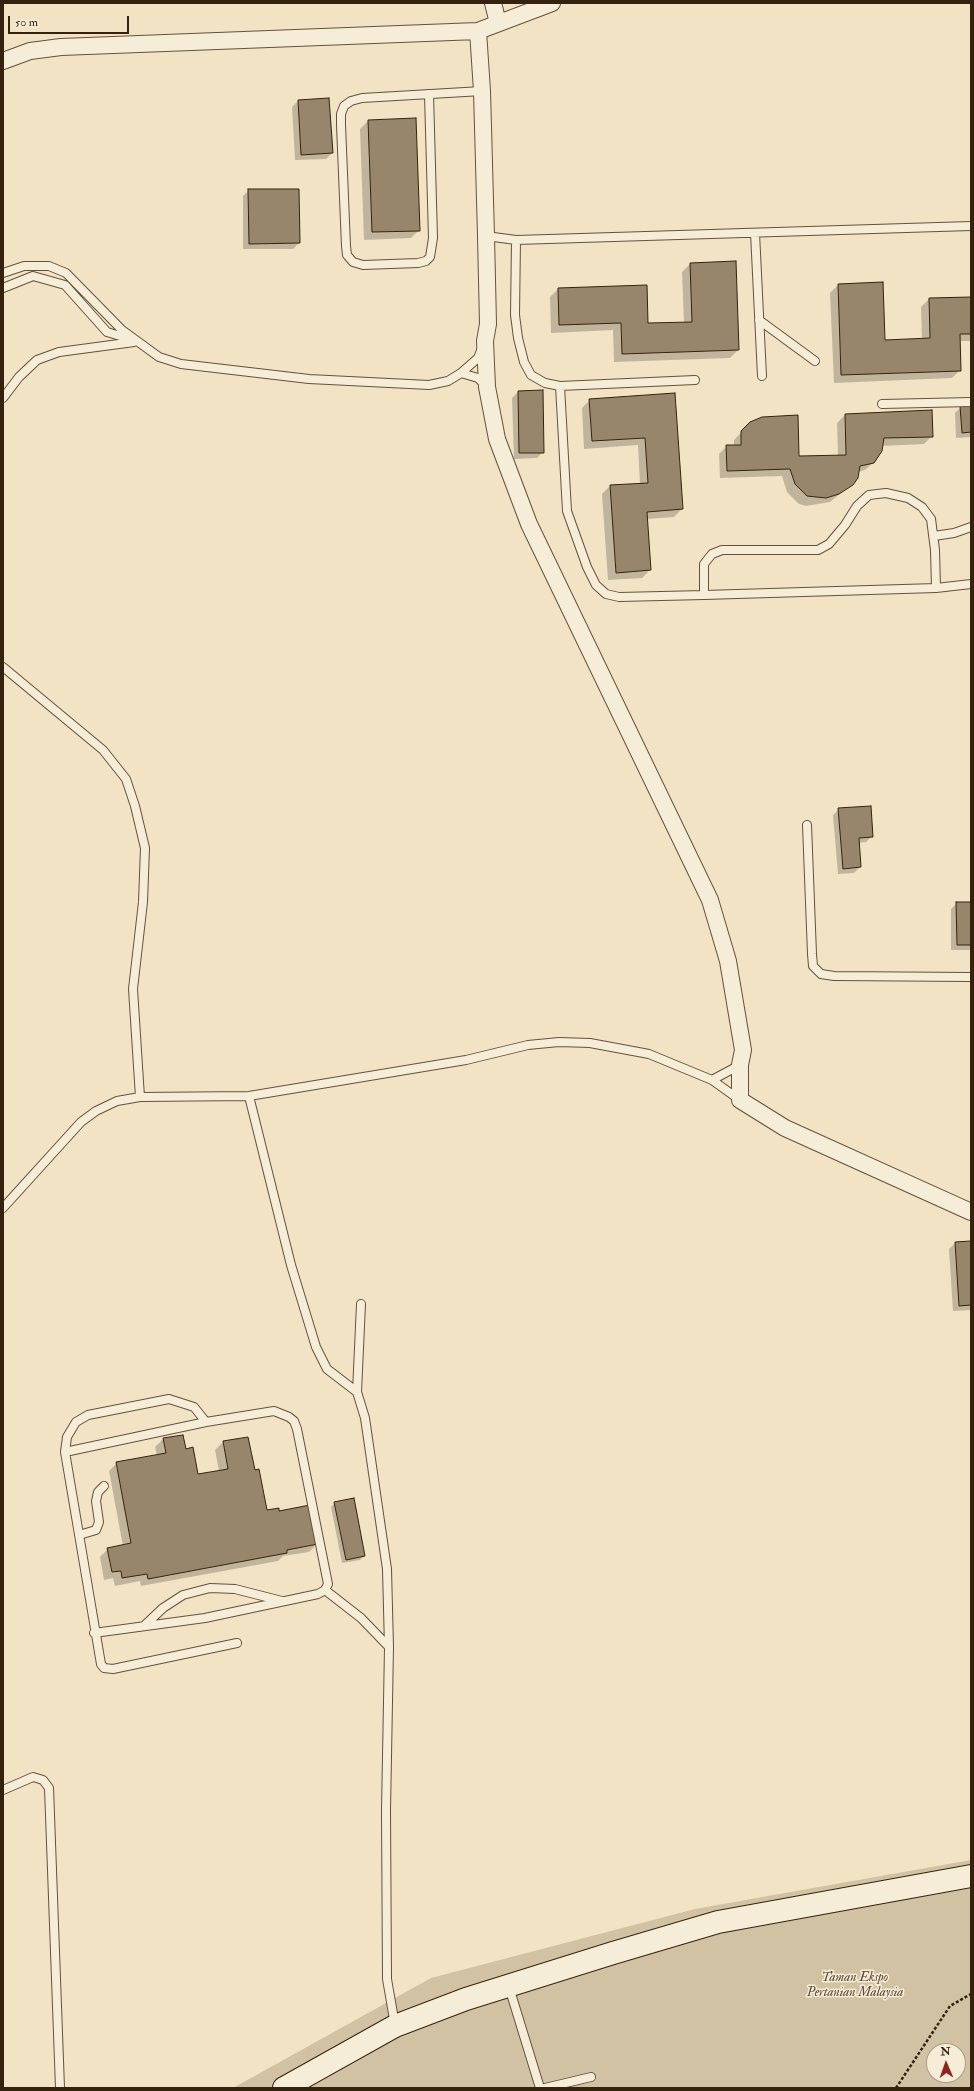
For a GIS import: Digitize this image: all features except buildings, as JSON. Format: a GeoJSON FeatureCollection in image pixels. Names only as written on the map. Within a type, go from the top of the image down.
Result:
{"type":"FeatureCollection","features":[{"type":"Feature","properties":{"kind":"street"},"geometry":{"type":"LineString","coordinates":[[493,3],[498,22]]}},
{"type":"Feature","properties":{"kind":"street"},"geometry":{"type":"LineString","coordinates":[[3,61],[30,51],[61,47],[478,31],[498,22],[552,3]]}},
{"type":"Feature","properties":{"kind":"street"},"geometry":{"type":"LineString","coordinates":[[478,31],[482,91],[488,324],[485,341],[488,387],[497,439],[529,524],[710,900],[728,961],[743,1050],[740,1065],[740,1100],[785,1128],[971,1212]]}},
{"type":"Feature","properties":{"kind":"street"},"geometry":{"type":"LineString","coordinates":[[284,2088],[395,2026],[466,1999],[718,1922],[971,1876]]}},
{"type":"Feature","properties":{"kind":"lane"},"geometry":{"type":"LineString","coordinates":[[429,94],[433,238],[430,257],[426,261],[418,263],[363,265],[353,262],[347,255],[346,246],[341,125],[341,114],[344,106],[351,101],[362,98],[429,94],[482,91]]}},
{"type":"Feature","properties":{"kind":"lane"},"geometry":{"type":"LineString","coordinates":[[486,236],[516,240],[971,226]]}},
{"type":"Feature","properties":{"kind":"lane"},"geometry":{"type":"LineString","coordinates":[[755,233],[762,376]]}},
{"type":"Feature","properties":{"kind":"lane"},"geometry":{"type":"LineString","coordinates":[[516,240],[515,315],[518,338],[524,362],[531,375],[545,384],[560,386],[695,380]]}},
{"type":"Feature","properties":{"kind":"lane"},"geometry":{"type":"LineString","coordinates":[[3,273],[24,266],[49,266],[66,273],[122,330],[137,342],[159,357],[181,364],[309,379],[429,384],[448,381],[461,373],[478,358],[485,341]]}},
{"type":"Feature","properties":{"kind":"lane"},"geometry":{"type":"LineString","coordinates":[[3,288],[34,276],[65,285],[107,332],[137,342]]}},
{"type":"Feature","properties":{"kind":"lane"},"geometry":{"type":"LineString","coordinates":[[759,320],[815,361]]}},
{"type":"Feature","properties":{"kind":"lane"},"geometry":{"type":"LineString","coordinates":[[3,398],[19,377],[38,360],[59,352],[137,342]]}},
{"type":"Feature","properties":{"kind":"lane"},"geometry":{"type":"LineString","coordinates":[[461,373],[478,378],[488,387]]}},
{"type":"Feature","properties":{"kind":"lane"},"geometry":{"type":"LineString","coordinates":[[560,386],[567,511],[596,585],[606,594],[619,597],[704,595],[936,588],[971,584]]}},
{"type":"Feature","properties":{"kind":"lane"},"geometry":{"type":"LineString","coordinates":[[882,404],[971,402]]}},
{"type":"Feature","properties":{"kind":"lane"},"geometry":{"type":"LineString","coordinates":[[704,595],[704,564],[712,554],[722,550],[818,550],[828,544],[845,525],[857,506],[869,496],[886,493],[908,498],[922,506],[931,519],[934,536],[936,588]]}},
{"type":"Feature","properties":{"kind":"lane"},"geometry":{"type":"LineString","coordinates":[[934,536],[954,533],[971,527]]}},
{"type":"Feature","properties":{"kind":"lane"},"geometry":{"type":"LineString","coordinates":[[3,667],[103,750],[126,779],[135,806],[145,848],[143,902],[133,989],[140,1097]]}},
{"type":"Feature","properties":{"kind":"lane"},"geometry":{"type":"LineString","coordinates":[[807,825],[813,966],[821,974],[834,976],[971,977]]}},
{"type":"Feature","properties":{"kind":"lane"},"geometry":{"type":"LineString","coordinates":[[3,1208],[81,1122],[96,1111],[117,1101],[140,1097],[249,1096],[466,1060],[528,1045],[559,1042],[590,1043],[649,1054],[712,1080],[740,1100]]}},
{"type":"Feature","properties":{"kind":"lane"},"geometry":{"type":"LineString","coordinates":[[712,1080],[740,1065]]}},
{"type":"Feature","properties":{"kind":"lane"},"geometry":{"type":"LineString","coordinates":[[249,1096],[291,1266],[316,1347],[327,1369],[358,1392]]}},
{"type":"Feature","properties":{"kind":"lane"},"geometry":{"type":"LineString","coordinates":[[361,1304],[358,1392],[365,1418],[387,1569],[390,1671],[386,1812],[387,1979],[395,2026]]}},
{"type":"Feature","properties":{"kind":"lane"},"geometry":{"type":"LineString","coordinates":[[206,1422],[194,1407],[169,1399],[88,1415],[76,1422],[67,1437],[65,1452],[94,1633],[99,1660],[104,1668],[109,1669],[237,1643]]}},
{"type":"Feature","properties":{"kind":"lane"},"geometry":{"type":"LineString","coordinates":[[65,1452],[206,1422],[274,1411],[290,1417],[294,1421],[328,1584],[326,1590],[318,1594],[205,1618],[94,1633]]}},
{"type":"Feature","properties":{"kind":"lane"},"geometry":{"type":"LineString","coordinates":[[79,1535],[96,1530],[99,1522],[96,1501],[98,1492],[104,1486]]}},
{"type":"Feature","properties":{"kind":"lane"},"geometry":{"type":"LineString","coordinates":[[144,1626],[164,1608],[183,1595],[210,1588],[236,1589],[283,1601]]}},
{"type":"Feature","properties":{"kind":"lane"},"geometry":{"type":"LineString","coordinates":[[326,1590],[361,1618],[389,1647]]}},
{"type":"Feature","properties":{"kind":"lane"},"geometry":{"type":"LineString","coordinates":[[3,1790],[33,1777],[43,1780],[49,1788],[60,2088]]}},
{"type":"Feature","properties":{"kind":"lane"},"geometry":{"type":"LineString","coordinates":[[509,1986],[540,2088]]}},
{"type":"Feature","properties":{"kind":"lane"},"geometry":{"type":"LineString","coordinates":[[545,2088],[591,2077]]}},
{"type":"Feature","properties":{"kind":"path"},"geometry":{"type":"LineString","coordinates":[[896,2088],[950,2006],[971,1994]]}},
{"type":"Feature","properties":{"kind":"green space","name":"Taman Ekspo Pertanian Malaysia"},"geometry":{"type":"Polygon","coordinates":[[[971,1860],[971,2088],[233,2088],[431,1978],[695,1909],[971,1860]]]}}]}
